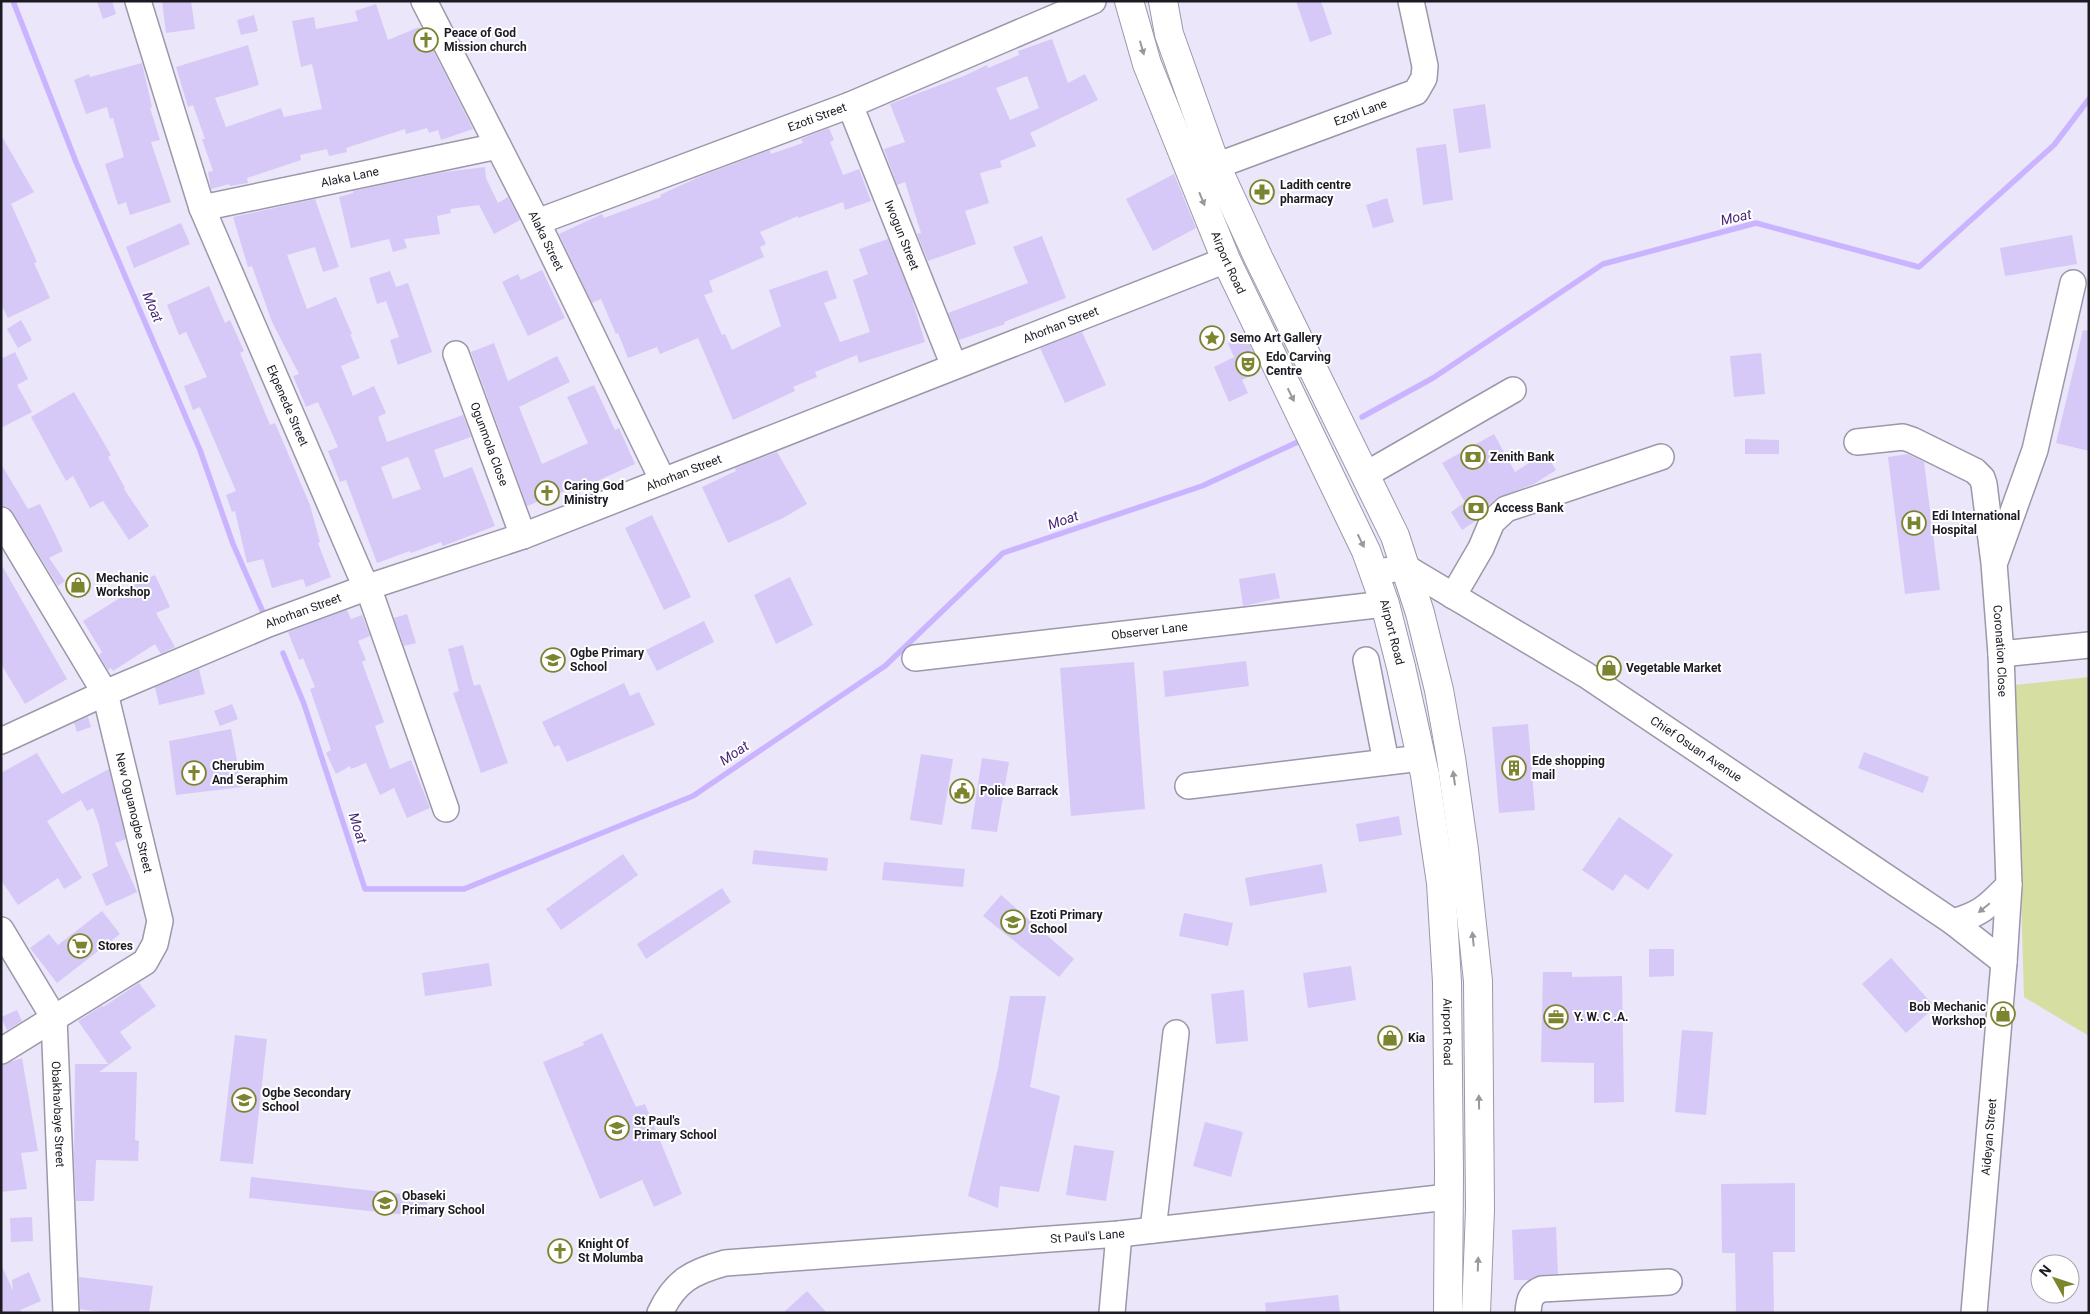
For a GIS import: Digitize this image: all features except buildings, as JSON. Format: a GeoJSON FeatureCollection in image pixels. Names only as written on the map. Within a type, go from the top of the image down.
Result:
{"type":"FeatureCollection","features":[{"type":"Feature","properties":{"kind":"main road","name":"Airport Road"},"geometry":{"type":"LineString","coordinates":[[1129,1],[1147,64],[1226,260],[1366,551],[1385,604],[1421,758],[1441,883],[1447,982],[1448,1313]]}},
{"type":"Feature","properties":{"kind":"main road"},"geometry":{"type":"LineString","coordinates":[[1162,1],[1169,34],[1216,166],[1259,259],[1395,536],[1420,613],[1439,690],[1464,850],[1478,981],[1480,1210],[1476,1313]]}},
{"type":"Feature","properties":{"kind":"street","name":"Ekpenede Street"},"geometry":{"type":"LineString","coordinates":[[138,1],[202,208],[361,576],[368,587],[446,809]]}},
{"type":"Feature","properties":{"kind":"street","name":"Alaka Street"},"geometry":{"type":"LineString","coordinates":[[424,1],[537,222],[663,481]]}},
{"type":"Feature","properties":{"kind":"street","name":"Ezoti Street"},"geometry":{"type":"LineString","coordinates":[[537,222],[850,105],[1093,1]]}},
{"type":"Feature","properties":{"kind":"street","name":"Ezoti Lane"},"geometry":{"type":"LineString","coordinates":[[1216,166],[1416,92],[1424,78],[1425,66],[1411,1]]}},
{"type":"Feature","properties":{"kind":"street","name":"Iwogun Street"},"geometry":{"type":"LineString","coordinates":[[850,105],[954,366]]}},
{"type":"Feature","properties":{"kind":"street","name":"Alaka Lane"},"geometry":{"type":"LineString","coordinates":[[202,208],[498,146]]}},
{"type":"Feature","properties":{"kind":"street","name":"Ahorhan Street"},"geometry":{"type":"LineString","coordinates":[[1,740],[105,693],[268,624],[368,587],[522,536],[1226,260]]}},
{"type":"Feature","properties":{"kind":"street"},"geometry":{"type":"LineString","coordinates":[[1994,564],[2035,450],[2073,283]]}},
{"type":"Feature","properties":{"kind":"street","name":"Ogunmola Close"},"geometry":{"type":"LineString","coordinates":[[456,354],[522,536]]}},
{"type":"Feature","properties":{"kind":"street"},"geometry":{"type":"LineString","coordinates":[[1365,475],[1513,390]]}},
{"type":"Feature","properties":{"kind":"street","name":"Coronation Close"},"geometry":{"type":"LineString","coordinates":[[1857,442],[1903,437],[1975,471],[1982,478],[1984,484],[1994,564],[2001,654],[2009,885],[2004,962]]}},
{"type":"Feature","properties":{"kind":"street"},"geometry":{"type":"LineString","coordinates":[[1452,596],[1481,548],[1492,522],[1506,509],[1661,457]]}},
{"type":"Feature","properties":{"kind":"street","name":"New Oguanogbe Street"},"geometry":{"type":"LineString","coordinates":[[1,520],[105,693],[160,921],[156,944],[145,962],[1,1051]]}},
{"type":"Feature","properties":{"kind":"street"},"geometry":{"type":"LineString","coordinates":[[1374,573],[1405,567]]}},
{"type":"Feature","properties":{"kind":"street","name":"Chief Osuan Avenue"},"geometry":{"type":"LineString","coordinates":[[1405,567],[1586,675],[1953,922],[2004,962]]}},
{"type":"Feature","properties":{"kind":"street","name":"Observer Lane"},"geometry":{"type":"LineString","coordinates":[[915,658],[1385,604]]}},
{"type":"Feature","properties":{"kind":"street"},"geometry":{"type":"LineString","coordinates":[[2001,654],[2089,645]]}},
{"type":"Feature","properties":{"kind":"street"},"geometry":{"type":"LineString","coordinates":[[1366,660],[1386,762]]}},
{"type":"Feature","properties":{"kind":"street"},"geometry":{"type":"LineString","coordinates":[[1188,786],[1421,758]]}},
{"type":"Feature","properties":{"kind":"street"},"geometry":{"type":"LineString","coordinates":[[1953,922],[1974,916],[2009,885]]}},
{"type":"Feature","properties":{"kind":"street","name":"Obakhavbaye Street"},"geometry":{"type":"LineString","coordinates":[[1,930],[54,1018],[66,1313]]}},
{"type":"Feature","properties":{"kind":"street","name":"Aideyan Street"},"geometry":{"type":"LineString","coordinates":[[1974,1313],[2004,962]]}},
{"type":"Feature","properties":{"kind":"street"},"geometry":{"type":"LineString","coordinates":[[1153,1230],[1176,1034]]}},
{"type":"Feature","properties":{"kind":"street","name":"St Paul's Lane"},"geometry":{"type":"LineString","coordinates":[[660,1313],[665,1301],[679,1284],[701,1270],[725,1264],[1119,1234],[1448,1197]]}},
{"type":"Feature","properties":{"kind":"street"},"geometry":{"type":"LineString","coordinates":[[1112,1313],[1119,1234]]}},
{"type":"Feature","properties":{"kind":"street"},"geometry":{"type":"LineString","coordinates":[[1528,1313],[1529,1301],[1534,1293],[1542,1289],[1669,1282]]}},
{"type":"Feature","properties":{"kind":"green space"},"geometry":{"type":"Polygon","coordinates":[[[2089,677],[2089,1036],[2024,997],[2015,685],[2089,677]]]}},
{"type":"Feature","properties":{"kind":"waterway","name":"Moat"},"geometry":{"type":"LineString","coordinates":[[13,1],[76,162],[200,450],[233,544],[266,619]]}},
{"type":"Feature","properties":{"kind":"waterway","name":"Moat"},"geometry":{"type":"LineString","coordinates":[[1362,417],[1433,378],[1603,264],[1756,223],[1919,267],[2054,145],[2089,99]]}},
{"type":"Feature","properties":{"kind":"waterway","name":"Moat"},"geometry":{"type":"LineString","coordinates":[[283,653],[304,704],[365,889],[464,889],[693,796],[885,666],[1003,553],[1202,486],[1300,441]]}},
{"type":"Feature","properties":{"kind":"place","name":"Peace of God Mission church"},"geometry":{"type":"Point","coordinates":[426,40]}},
{"type":"Feature","properties":{"kind":"place","name":"Ladith centre pharmacy"},"geometry":{"type":"Point","coordinates":[1262,192]}},
{"type":"Feature","properties":{"kind":"place","name":"Semo Art Gallery"},"geometry":{"type":"Point","coordinates":[1212,338]}},
{"type":"Feature","properties":{"kind":"place","name":"Edo Carving Centre"},"geometry":{"type":"Point","coordinates":[1248,364]}},
{"type":"Feature","properties":{"kind":"place","name":"Zenith Bank"},"geometry":{"type":"Point","coordinates":[1473,457]}},
{"type":"Feature","properties":{"kind":"place","name":"Caring God Ministry"},"geometry":{"type":"Point","coordinates":[547,493]}},
{"type":"Feature","properties":{"kind":"place","name":"Access Bank"},"geometry":{"type":"Point","coordinates":[1476,508]}},
{"type":"Feature","properties":{"kind":"place","name":"Edi International Hospital"},"geometry":{"type":"Point","coordinates":[1914,523]}},
{"type":"Feature","properties":{"kind":"place","name":"Mechanic Workshop"},"geometry":{"type":"Point","coordinates":[78,585]}},
{"type":"Feature","properties":{"kind":"place","name":"Ogbe Primary School"},"geometry":{"type":"Point","coordinates":[553,660]}},
{"type":"Feature","properties":{"kind":"place","name":"Vegetable Market"},"geometry":{"type":"Point","coordinates":[1609,668]}},
{"type":"Feature","properties":{"kind":"place","name":"Ede shopping mail"},"geometry":{"type":"Point","coordinates":[1514,768]}},
{"type":"Feature","properties":{"kind":"place","name":"Cherubim And Seraphim"},"geometry":{"type":"Point","coordinates":[194,773]}},
{"type":"Feature","properties":{"kind":"place","name":"Police Barrack"},"geometry":{"type":"Point","coordinates":[962,791]}},
{"type":"Feature","properties":{"kind":"place","name":"Ezoti Primary School"},"geometry":{"type":"Point","coordinates":[1013,922]}},
{"type":"Feature","properties":{"kind":"place","name":"Stores"},"geometry":{"type":"Point","coordinates":[80,946]}},
{"type":"Feature","properties":{"kind":"place","name":"Bob Mechanic Workshop"},"geometry":{"type":"Point","coordinates":[2003,1014]}},
{"type":"Feature","properties":{"kind":"place","name":"Y. W. C .A."},"geometry":{"type":"Point","coordinates":[1556,1017]}},
{"type":"Feature","properties":{"kind":"place","name":"Kia"},"geometry":{"type":"Point","coordinates":[1390,1038]}},
{"type":"Feature","properties":{"kind":"place","name":"Ogbe Secondary School"},"geometry":{"type":"Point","coordinates":[244,1100]}},
{"type":"Feature","properties":{"kind":"place","name":"St Paul's Primary School"},"geometry":{"type":"Point","coordinates":[617,1128]}},
{"type":"Feature","properties":{"kind":"place","name":"Obaseki Primary School"},"geometry":{"type":"Point","coordinates":[385,1203]}},
{"type":"Feature","properties":{"kind":"place","name":"Knight Of St Molumba"},"geometry":{"type":"Point","coordinates":[560,1251]}}]}
